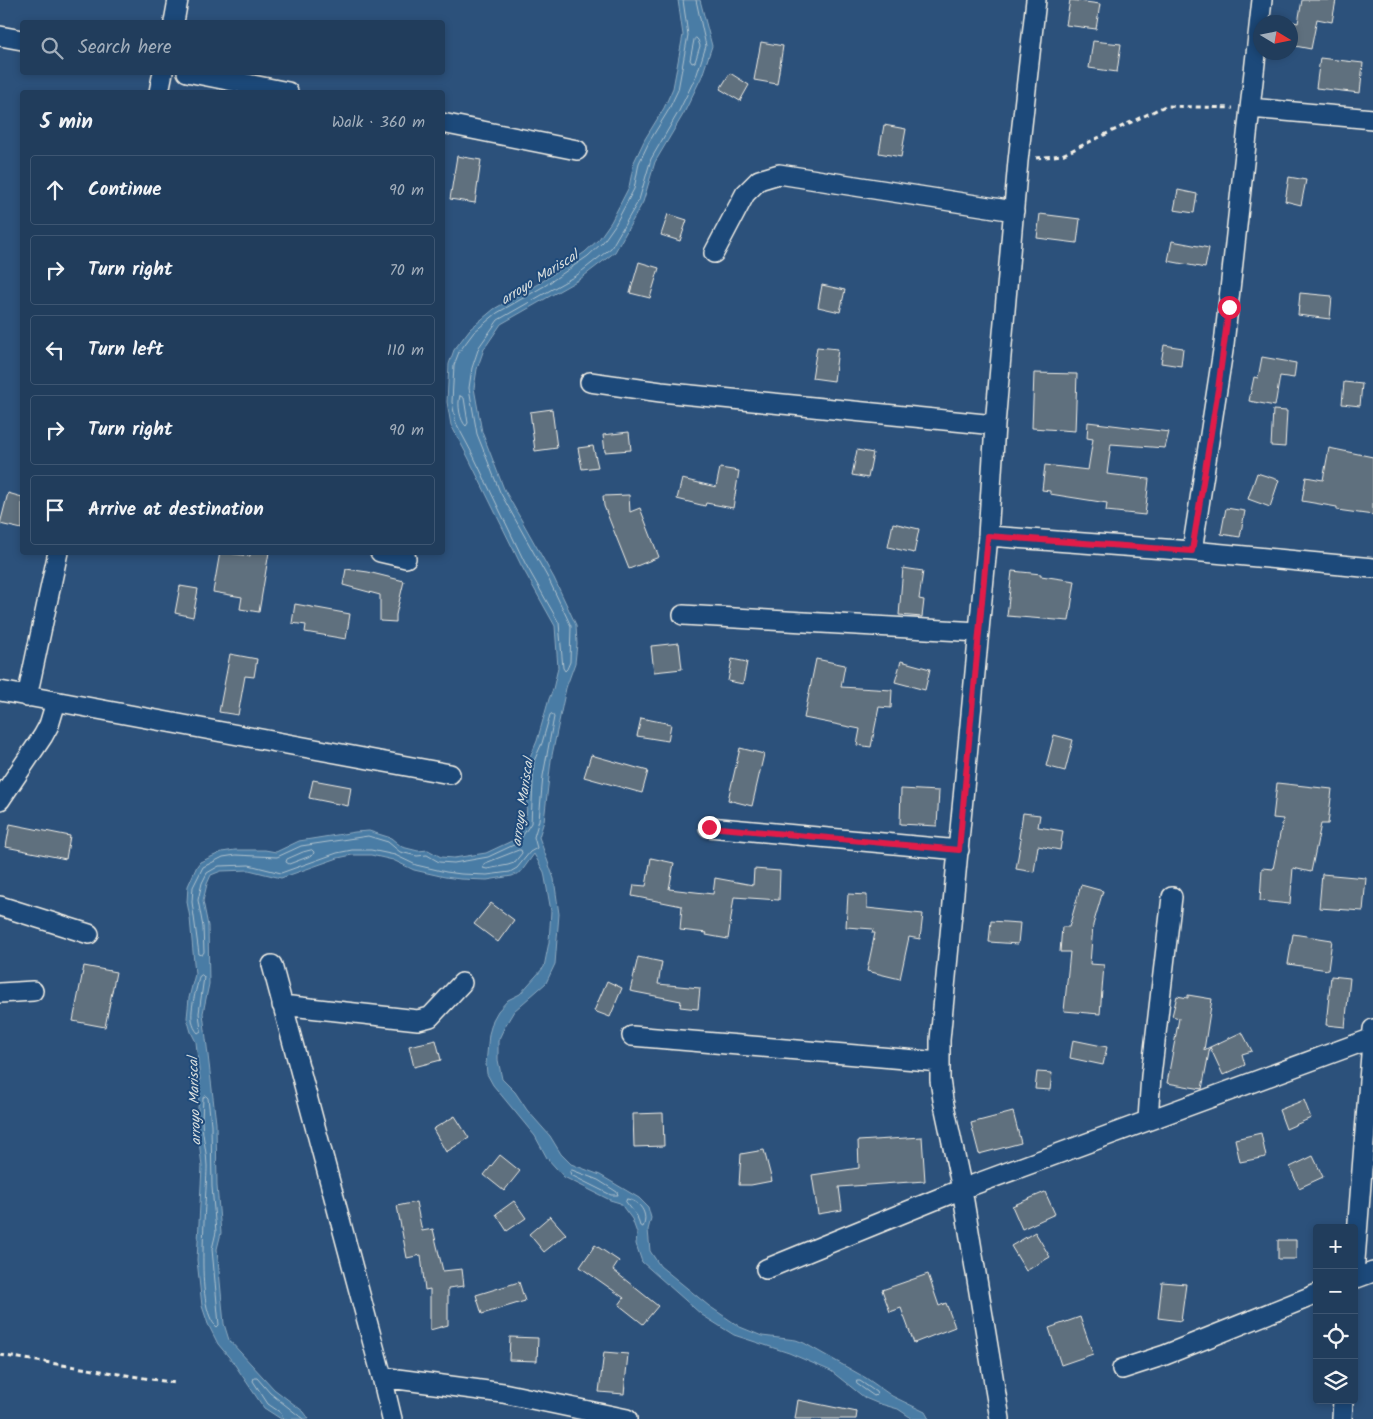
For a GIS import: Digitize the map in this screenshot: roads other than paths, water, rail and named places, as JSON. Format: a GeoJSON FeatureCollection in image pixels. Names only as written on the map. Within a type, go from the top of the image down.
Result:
{"type":"FeatureCollection","features":[{"type":"Feature","properties":{"kind":"street"},"geometry":{"type":"LineString","coordinates":[[174,20],[178,0]]}},
{"type":"Feature","properties":{"kind":"street"},"geometry":{"type":"LineString","coordinates":[[1000,1419],[962,1189],[943,1100],[940,1080],[940,1040],[988,536],[995,425],[1018,161],[1036,0]]}},
{"type":"Feature","properties":{"kind":"street"},"geometry":{"type":"LineString","coordinates":[[1192,551],[1224,344],[1262,0]]}},
{"type":"Feature","properties":{"kind":"street"},"geometry":{"type":"LineString","coordinates":[[0,36],[20,40]]}},
{"type":"Feature","properties":{"kind":"street"},"geometry":{"type":"LineString","coordinates":[[159,90],[162,75]]}},
{"type":"Feature","properties":{"kind":"street"},"geometry":{"type":"LineString","coordinates":[[202,75],[278,90]]}},
{"type":"Feature","properties":{"kind":"street"},"geometry":{"type":"LineString","coordinates":[[1250,108],[1373,119]]}},
{"type":"Feature","properties":{"kind":"street"},"geometry":{"type":"LineString","coordinates":[[445,124],[577,150]]}},
{"type":"Feature","properties":{"kind":"street"},"geometry":{"type":"LineString","coordinates":[[714,253],[745,194],[759,180],[779,174],[1014,210]]}},
{"type":"Feature","properties":{"kind":"street"},"geometry":{"type":"LineString","coordinates":[[590,382],[661,392],[995,425]]}},
{"type":"Feature","properties":{"kind":"street"},"geometry":{"type":"LineString","coordinates":[[988,536],[1192,551],[1373,568]]}},
{"type":"Feature","properties":{"kind":"street"},"geometry":{"type":"LineString","coordinates":[[27,697],[57,555]]}},
{"type":"Feature","properties":{"kind":"street"},"geometry":{"type":"LineString","coordinates":[[393,555],[406,558]]}},
{"type":"Feature","properties":{"kind":"street"},"geometry":{"type":"LineString","coordinates":[[683,615],[979,632]]}},
{"type":"Feature","properties":{"kind":"street"},"geometry":{"type":"LineString","coordinates":[[0,691],[450,774]]}},
{"type":"Feature","properties":{"kind":"street"},"geometry":{"type":"LineString","coordinates":[[0,800],[43,736],[49,725],[56,702]]}},
{"type":"Feature","properties":{"kind":"street"},"geometry":{"type":"LineString","coordinates":[[709,827],[959,850]]}},
{"type":"Feature","properties":{"kind":"street"},"geometry":{"type":"LineString","coordinates":[[1148,1119],[1151,1076],[1172,897]]}},
{"type":"Feature","properties":{"kind":"street"},"geometry":{"type":"LineString","coordinates":[[0,906],[89,934]]}},
{"type":"Feature","properties":{"kind":"street"},"geometry":{"type":"LineString","coordinates":[[272,965],[392,1419]]}},
{"type":"Feature","properties":{"kind":"street"},"geometry":{"type":"LineString","coordinates":[[282,1005],[418,1020],[430,1017],[462,983]]}},
{"type":"Feature","properties":{"kind":"street"},"geometry":{"type":"LineString","coordinates":[[0,992],[33,991]]}},
{"type":"Feature","properties":{"kind":"street"},"geometry":{"type":"LineString","coordinates":[[766,1268],[962,1189],[1373,1035],[1354,1269]]}},
{"type":"Feature","properties":{"kind":"street"},"geometry":{"type":"LineString","coordinates":[[632,1036],[940,1062]]}},
{"type":"Feature","properties":{"kind":"street"},"geometry":{"type":"LineString","coordinates":[[1358,1278],[1373,1272]]}},
{"type":"Feature","properties":{"kind":"street"},"geometry":{"type":"LineString","coordinates":[[1122,1369],[1165,1355],[1313,1296]]}},
{"type":"Feature","properties":{"kind":"street"},"geometry":{"type":"LineString","coordinates":[[382,1377],[503,1393],[627,1419]]}},
{"type":"Feature","properties":{"kind":"street"},"geometry":{"type":"LineString","coordinates":[[1342,1419],[1343,1404]]}},
{"type":"Feature","properties":{"kind":"water"},"geometry":{"type":"Polygon","coordinates":[[[678,0],[700,0],[712,46],[702,76],[684,113],[655,162],[643,202],[615,252],[580,279],[501,324],[484,349],[477,369],[474,388],[482,432],[504,489],[554,578],[576,625],[577,644],[575,663],[566,688],[551,760],[544,821],[539,837],[554,879],[559,914],[555,964],[546,983],[514,1011],[505,1026],[498,1041],[498,1060],[502,1079],[515,1092],[527,1110],[550,1136],[561,1154],[571,1164],[600,1175],[639,1198],[648,1207],[651,1218],[648,1230],[650,1251],[660,1266],[709,1306],[740,1327],[762,1336],[796,1340],[804,1343],[866,1378],[892,1396],[925,1412],[929,1419],[913,1419],[898,1409],[865,1398],[831,1371],[789,1353],[734,1335],[702,1315],[642,1262],[636,1244],[637,1233],[632,1219],[620,1203],[564,1177],[547,1158],[535,1136],[493,1085],[487,1074],[486,1064],[489,1034],[493,1020],[508,1000],[520,994],[544,967],[549,942],[551,911],[544,872],[534,854],[521,872],[512,876],[487,880],[445,877],[414,870],[393,860],[371,855],[352,855],[338,858],[281,878],[249,870],[221,871],[211,875],[203,901],[208,926],[209,984],[203,1013],[216,1123],[217,1186],[221,1233],[217,1249],[224,1324],[229,1340],[274,1389],[304,1412],[309,1419],[281,1419],[264,1408],[233,1362],[218,1344],[202,1306],[197,1260],[202,1167],[197,1122],[200,1079],[196,1042],[187,1018],[189,998],[195,974],[187,902],[188,886],[200,862],[222,852],[265,850],[276,852],[299,841],[369,831],[391,838],[402,847],[418,851],[428,850],[441,857],[454,858],[486,853],[516,839],[526,822],[529,760],[537,741],[558,668],[555,626],[521,565],[451,425],[447,402],[449,364],[454,350],[470,329],[494,309],[543,281],[585,252],[599,239],[611,222],[629,187],[634,162],[673,88],[683,35],[678,0]]]}},
{"type":"Feature","properties":{"kind":"water label","name":"arroyo Mariscal"},"geometry":{"type":"Point","coordinates":[539,277]}},
{"type":"Feature","properties":{"kind":"water label","name":"arroyo Mariscal"},"geometry":{"type":"Point","coordinates":[522,802]}},
{"type":"Feature","properties":{"kind":"water label","name":"arroyo Mariscal"},"geometry":{"type":"Point","coordinates":[194,1101]}}]}
